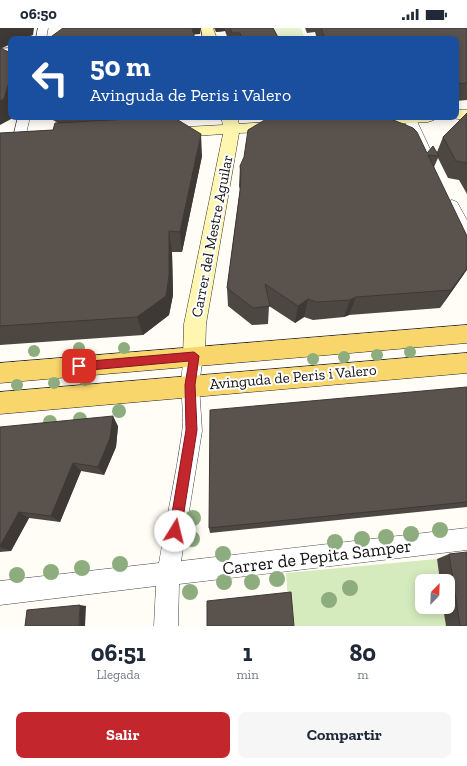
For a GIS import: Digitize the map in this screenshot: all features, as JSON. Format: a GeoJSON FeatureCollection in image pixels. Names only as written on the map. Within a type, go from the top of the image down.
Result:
{"type":"FeatureCollection","features":[{"type":"Feature","properties":{"kind":"main road","name":"Avinguda de Peris i Valero"},"geometry":{"type":"LineString","coordinates":[[0,373],[467,334]]}},
{"type":"Feature","properties":{"kind":"main road","name":"Avinguda de Peris i Valero"},"geometry":{"type":"LineString","coordinates":[[0,403],[190,385],[467,363]]}},
{"type":"Feature","properties":{"kind":"street"},"geometry":{"type":"LineString","coordinates":[[0,142],[26,141],[24,120]]}},
{"type":"Feature","properties":{"kind":"street"},"geometry":{"type":"LineString","coordinates":[[348,122],[378,120]]}},
{"type":"Feature","properties":{"kind":"street"},"geometry":{"type":"LineString","coordinates":[[410,120],[430,160]]}},
{"type":"Feature","properties":{"kind":"street"},"geometry":{"type":"LineString","coordinates":[[153,134],[231,123],[294,125]]}},
{"type":"Feature","properties":{"kind":"street","name":"Carrer del Mestre Aguilar"},"geometry":{"type":"LineString","coordinates":[[194,356],[195,324],[231,123]]}},
{"type":"Feature","properties":{"kind":"street"},"geometry":{"type":"LineString","coordinates":[[447,194],[467,236]]}},
{"type":"Feature","properties":{"kind":"street"},"geometry":{"type":"LineString","coordinates":[[166,626],[168,574],[192,430],[190,385],[194,356]]}},
{"type":"Feature","properties":{"kind":"street","name":"Carrer de Pepita Samper"},"geometry":{"type":"LineString","coordinates":[[0,593],[467,539]]}},
{"type":"Feature","properties":{"kind":"green space"},"geometry":{"type":"Polygon","coordinates":[[[263,28],[301,28],[304,36],[264,36],[263,28]]]}},
{"type":"Feature","properties":{"kind":"green space"},"geometry":{"type":"Polygon","coordinates":[[[437,559],[439,574],[415,574],[415,614],[445,614],[446,626],[290,626],[286,573],[437,559]]]}},
{"type":"Feature","properties":{"kind":"building"},"geometry":{"type":"Polygon","coordinates":[[[63,28],[192,28],[194,36],[52,36],[63,28]]]}},
{"type":"Feature","properties":{"kind":"building"},"geometry":{"type":"Polygon","coordinates":[[[230,28],[273,28],[277,36],[241,36],[240,33],[232,33],[230,28]]]}},
{"type":"Feature","properties":{"kind":"building"},"geometry":{"type":"Polygon","coordinates":[[[321,28],[467,28],[467,83],[459,84],[459,36],[324,36],[321,28]]]}},
{"type":"Feature","properties":{"kind":"building"},"geometry":{"type":"Polygon","coordinates":[[[0,48],[8,52],[8,85],[4,99],[0,101],[0,48]]]}},
{"type":"Feature","properties":{"kind":"building"},"geometry":{"type":"Polygon","coordinates":[[[467,113],[467,163],[456,161],[443,137],[467,113]]]}},
{"type":"Feature","properties":{"kind":"building"},"geometry":{"type":"Polygon","coordinates":[[[110,120],[178,120],[201,134],[180,232],[169,231],[169,276],[166,296],[137,317],[0,326],[0,133],[53,130],[55,123],[110,120]]]}},
{"type":"Feature","properties":{"kind":"building"},"geometry":{"type":"Polygon","coordinates":[[[265,120],[393,120],[413,128],[417,132],[427,153],[433,146],[439,156],[428,155],[467,236],[467,268],[451,290],[356,297],[350,300],[317,302],[308,299],[298,306],[265,284],[270,306],[253,308],[227,288],[240,191],[240,166],[244,157],[248,130],[265,120]]]}},
{"type":"Feature","properties":{"kind":"building"},"geometry":{"type":"Polygon","coordinates":[[[467,387],[467,502],[209,528],[210,410],[467,387]]]}},
{"type":"Feature","properties":{"kind":"building"},"geometry":{"type":"Polygon","coordinates":[[[113,416],[110,438],[98,467],[73,463],[51,516],[19,512],[0,546],[0,427],[113,416]]]}},
{"type":"Feature","properties":{"kind":"building"},"geometry":{"type":"Polygon","coordinates":[[[467,552],[467,626],[460,626],[455,593],[455,574],[452,574],[449,554],[467,552]]]}},
{"type":"Feature","properties":{"kind":"building"},"geometry":{"type":"Polygon","coordinates":[[[291,592],[294,626],[207,626],[207,601],[291,592]]]}},
{"type":"Feature","properties":{"kind":"building"},"geometry":{"type":"Polygon","coordinates":[[[80,605],[79,626],[25,626],[27,610],[80,605]]]}},
{"type":"Feature","properties":{"kind":"route"},"geometry":{"type":"LineString","coordinates":[[79,366],[194,356],[190,385],[192,430],[175,531]]}}]}
